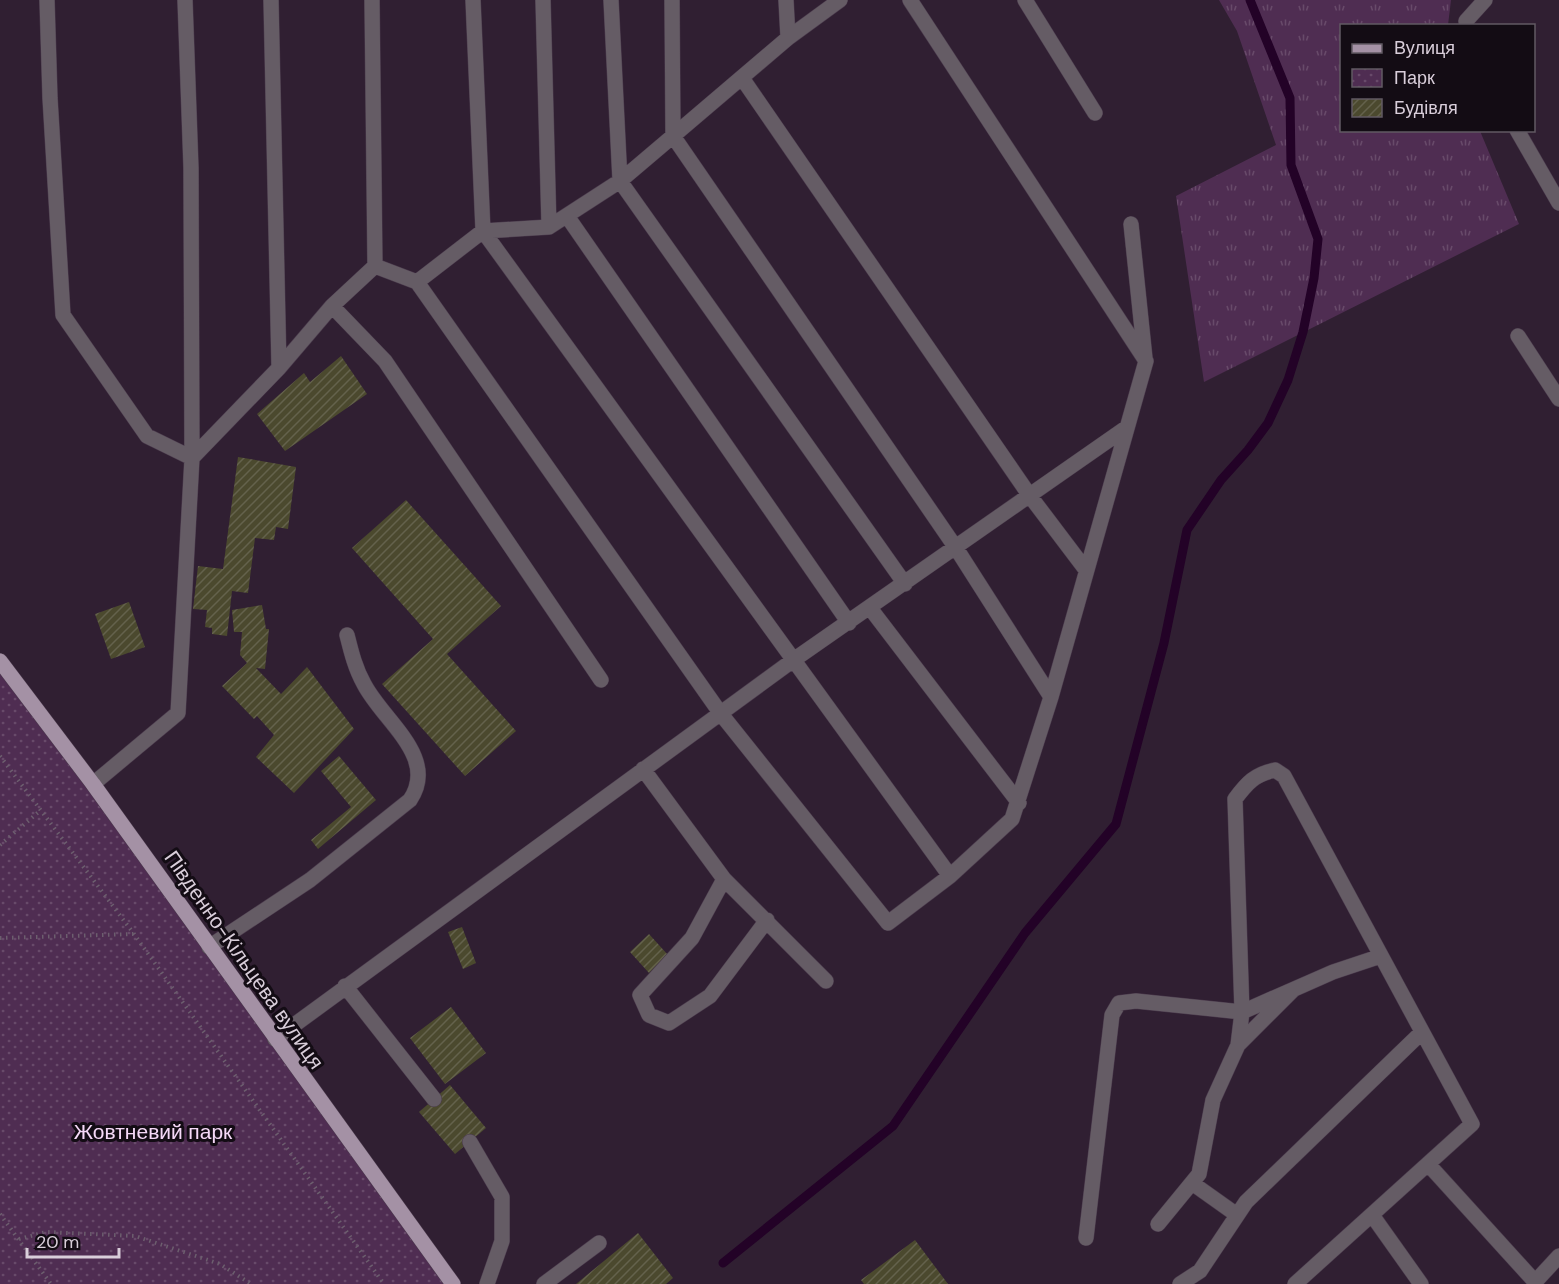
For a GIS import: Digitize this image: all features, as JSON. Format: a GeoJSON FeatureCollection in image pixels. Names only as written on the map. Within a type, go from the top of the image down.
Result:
{"type":"FeatureCollection","features":[{"type":"Feature","properties":{"kind":"main road","name":"Південно-Кільцева вулиця"},"geometry":{"type":"LineString","coordinates":[[0,661],[93,784],[275,1040],[453,1284]]}},
{"type":"Feature","properties":{"kind":"lane"},"geometry":{"type":"LineString","coordinates":[[47,0],[50,98],[63,315],[147,436],[192,458]]}},
{"type":"Feature","properties":{"kind":"lane"},"geometry":{"type":"LineString","coordinates":[[93,784],[178,713],[192,458],[191,168],[185,0]]}},
{"type":"Feature","properties":{"kind":"lane"},"geometry":{"type":"LineString","coordinates":[[271,0],[279,368]]}},
{"type":"Feature","properties":{"kind":"lane"},"geometry":{"type":"LineString","coordinates":[[192,458],[279,368],[332,306],[375,266],[372,0]]}},
{"type":"Feature","properties":{"kind":"lane"},"geometry":{"type":"LineString","coordinates":[[473,0],[483,231],[792,661],[950,876]]}},
{"type":"Feature","properties":{"kind":"lane"},"geometry":{"type":"LineString","coordinates":[[543,0],[549,227]]}},
{"type":"Feature","properties":{"kind":"lane"},"geometry":{"type":"LineString","coordinates":[[611,0],[620,181],[905,584]]}},
{"type":"Feature","properties":{"kind":"lane"},"geometry":{"type":"LineString","coordinates":[[672,0],[673,136],[956,548],[1051,697]]}},
{"type":"Feature","properties":{"kind":"lane"},"geometry":{"type":"LineString","coordinates":[[786,0],[788,38]]}},
{"type":"Feature","properties":{"kind":"lane"},"geometry":{"type":"LineString","coordinates":[[417,282],[483,231],[549,227],[620,181],[788,38],[840,0]]}},
{"type":"Feature","properties":{"kind":"lane"},"geometry":{"type":"LineString","coordinates":[[910,0],[1146,361]]}},
{"type":"Feature","properties":{"kind":"lane"},"geometry":{"type":"LineString","coordinates":[[1025,0],[1095,113]]}},
{"type":"Feature","properties":{"kind":"lane"},"geometry":{"type":"LineString","coordinates":[[1467,24],[1466,21],[1485,0]]}},
{"type":"Feature","properties":{"kind":"lane"},"geometry":{"type":"LineString","coordinates":[[742,78],[1030,496],[1086,570]]}},
{"type":"Feature","properties":{"kind":"lane"},"geometry":{"type":"LineString","coordinates":[[1518,132],[1559,203]]}},
{"type":"Feature","properties":{"kind":"lane"},"geometry":{"type":"LineString","coordinates":[[567,216],[849,624]]}},
{"type":"Feature","properties":{"kind":"lane"},"geometry":{"type":"LineString","coordinates":[[375,266],[417,282],[721,714],[888,923],[950,876],[1012,819],[1019,802],[1146,361],[1131,224]]}},
{"type":"Feature","properties":{"kind":"lane"},"geometry":{"type":"LineString","coordinates":[[332,306],[385,360],[601,680]]}},
{"type":"Feature","properties":{"kind":"lane"},"geometry":{"type":"LineString","coordinates":[[1518,336],[1559,399]]}},
{"type":"Feature","properties":{"kind":"lane"},"geometry":{"type":"LineString","coordinates":[[275,1040],[345,986],[792,661],[849,624],[1126,428]]}},
{"type":"Feature","properties":{"kind":"lane"},"geometry":{"type":"LineString","coordinates":[[870,608],[1019,802]]}},
{"type":"Feature","properties":{"kind":"lane"},"geometry":{"type":"LineString","coordinates":[[209,947],[310,880],[410,800],[419,787],[420,772],[414,754],[364,685],[347,635]]}},
{"type":"Feature","properties":{"kind":"lane"},"geometry":{"type":"LineString","coordinates":[[643,769],[724,879],[826,981]]}},
{"type":"Feature","properties":{"kind":"lane"},"geometry":{"type":"LineString","coordinates":[[1158,1224],[1199,1174],[1214,1100],[1238,1045],[1242,1012],[1235,799],[1251,778],[1262,772],[1275,770],[1284,776],[1472,1124],[1297,1283]]}},
{"type":"Feature","properties":{"kind":"lane"},"geometry":{"type":"LineString","coordinates":[[724,879],[692,938],[639,995],[649,1015],[669,1023],[710,996],[767,920]]}},
{"type":"Feature","properties":{"kind":"lane"},"geometry":{"type":"LineString","coordinates":[[1086,1238],[1112,1015],[1119,1003],[1136,1001],[1242,1012],[1333,972],[1381,956]]}},
{"type":"Feature","properties":{"kind":"lane"},"geometry":{"type":"LineString","coordinates":[[345,986],[434,1099]]}},
{"type":"Feature","properties":{"kind":"lane"},"geometry":{"type":"LineString","coordinates":[[1238,1045],[1293,990]]}},
{"type":"Feature","properties":{"kind":"lane"},"geometry":{"type":"LineString","coordinates":[[1180,1284],[1200,1271],[1246,1202],[1422,1032]]}},
{"type":"Feature","properties":{"kind":"lane"},"geometry":{"type":"LineString","coordinates":[[470,1142],[502,1197],[502,1241],[487,1284]]}},
{"type":"Feature","properties":{"kind":"lane"},"geometry":{"type":"LineString","coordinates":[[1428,1164],[1536,1283],[1559,1256]]}},
{"type":"Feature","properties":{"kind":"lane"},"geometry":{"type":"LineString","coordinates":[[1192,1183],[1237,1215]]}},
{"type":"Feature","properties":{"kind":"lane"},"geometry":{"type":"LineString","coordinates":[[1372,1215],[1421,1284]]}},
{"type":"Feature","properties":{"kind":"lane"},"geometry":{"type":"LineString","coordinates":[[544,1284],[599,1243]]}},
{"type":"Feature","properties":{"kind":"path"},"geometry":{"type":"LineString","coordinates":[[0,756],[134,934],[384,1284]]}},
{"type":"Feature","properties":{"kind":"path"},"geometry":{"type":"LineString","coordinates":[[0,845],[41,810]]}},
{"type":"Feature","properties":{"kind":"path"},"geometry":{"type":"LineString","coordinates":[[0,938],[134,934]]}},
{"type":"Feature","properties":{"kind":"path"},"geometry":{"type":"LineString","coordinates":[[0,1214],[51,1284]]}},
{"type":"Feature","properties":{"kind":"path"},"geometry":{"type":"LineString","coordinates":[[19,1239],[46,1232],[135,1236],[220,1264],[251,1284]]}},
{"type":"Feature","properties":{"kind":"green space"},"geometry":{"type":"Polygon","coordinates":[[[1219,0],[1451,0],[1448,24],[1340,24],[1340,132],[1480,132],[1519,224],[1204,382],[1176,196],[1276,145],[1237,31],[1219,0]]]}},
{"type":"Feature","properties":{"kind":"green space","name":"Жовтневий парк"},"geometry":{"type":"Polygon","coordinates":[[[0,663],[452,1284],[0,1284],[0,663]]]}},
{"type":"Feature","properties":{"kind":"building"},"geometry":{"type":"Polygon","coordinates":[[[341,356],[367,394],[285,451],[257,414],[304,373],[310,382],[341,356]]]}},
{"type":"Feature","properties":{"kind":"building"},"geometry":{"type":"Polygon","coordinates":[[[238,457],[296,467],[288,529],[276,527],[274,540],[255,538],[248,593],[232,591],[227,636],[212,634],[212,628],[205,627],[207,610],[193,609],[198,566],[223,569],[238,457]]]}},
{"type":"Feature","properties":{"kind":"building"},"geometry":{"type":"Polygon","coordinates":[[[406,500],[501,606],[447,654],[516,731],[465,776],[382,684],[433,639],[352,548],[406,500]]]}},
{"type":"Feature","properties":{"kind":"building"},"geometry":{"type":"Polygon","coordinates":[[[129,602],[145,647],[111,659],[95,614],[129,602]]]}},
{"type":"Feature","properties":{"kind":"building"},"geometry":{"type":"Polygon","coordinates":[[[262,605],[266,629],[269,629],[265,669],[256,668],[281,694],[307,667],[354,729],[294,793],[256,757],[274,735],[257,716],[254,719],[222,686],[247,663],[240,655],[242,632],[234,632],[232,610],[262,605]]]}},
{"type":"Feature","properties":{"kind":"building"},"geometry":{"type":"Polygon","coordinates":[[[339,756],[376,800],[318,849],[311,840],[351,807],[321,771],[339,756]]]}},
{"type":"Feature","properties":{"kind":"building"},"geometry":{"type":"Polygon","coordinates":[[[462,927],[476,963],[463,969],[448,932],[462,927]]]}},
{"type":"Feature","properties":{"kind":"building"},"geometry":{"type":"Polygon","coordinates":[[[649,934],[668,955],[649,973],[630,952],[649,934]]]}},
{"type":"Feature","properties":{"kind":"building"},"geometry":{"type":"Polygon","coordinates":[[[451,1007],[486,1053],[445,1084],[410,1038],[451,1007]]]}},
{"type":"Feature","properties":{"kind":"building"},"geometry":{"type":"Polygon","coordinates":[[[450,1085],[486,1128],[455,1154],[419,1112],[450,1085]]]}},
{"type":"Feature","properties":{"kind":"building"},"geometry":{"type":"Polygon","coordinates":[[[638,1233],[673,1278],[666,1284],[576,1284],[638,1233]]]}},
{"type":"Feature","properties":{"kind":"building"},"geometry":{"type":"Polygon","coordinates":[[[915,1240],[948,1284],[864,1284],[861,1280],[915,1240]]]}},
{"type":"Feature","properties":{"kind":"waterway"},"geometry":{"type":"LineString","coordinates":[[723,1263],[893,1126],[1025,933],[1116,824],[1164,643],[1187,530],[1221,480],[1268,423],[1288,380],[1303,332],[1314,278],[1318,239],[1291,165],[1290,98],[1250,0]]}}]}
